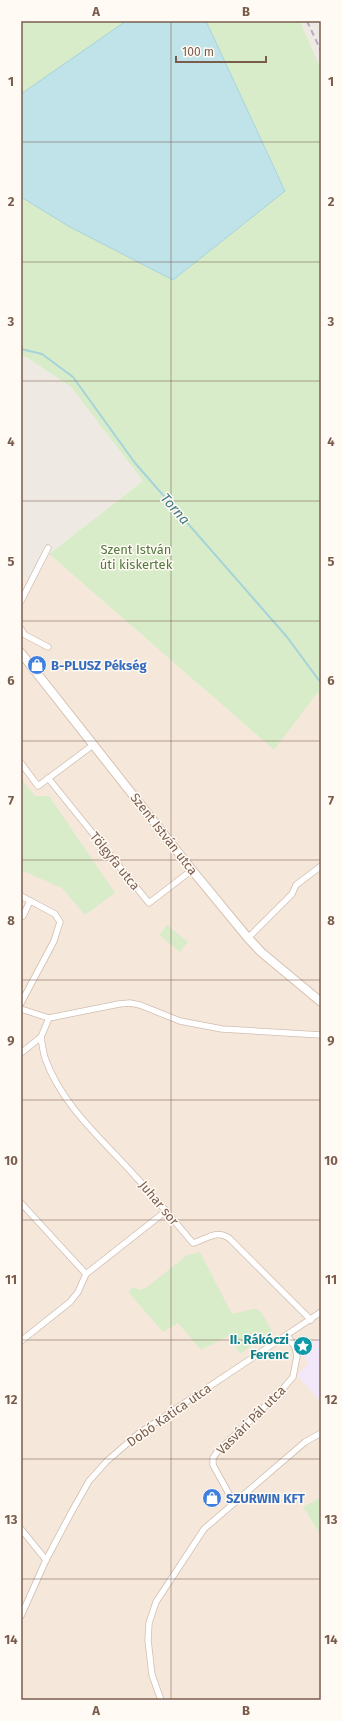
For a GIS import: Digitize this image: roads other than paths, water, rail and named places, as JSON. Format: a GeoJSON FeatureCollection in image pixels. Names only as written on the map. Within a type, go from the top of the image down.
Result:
{"type":"FeatureCollection","features":[{"type":"Feature","properties":{"kind":"main road","name":"Szent István utca"},"geometry":{"type":"LineString","coordinates":[[21,654],[192,870],[248,938],[261,952],[321,1002]]}},
{"type":"Feature","properties":{"kind":"street"},"geometry":{"type":"LineString","coordinates":[[21,601],[48,548]]}},
{"type":"Feature","properties":{"kind":"street"},"geometry":{"type":"LineString","coordinates":[[21,628],[25,635],[48,646]]}},
{"type":"Feature","properties":{"kind":"street"},"geometry":{"type":"LineString","coordinates":[[21,763],[38,786],[93,745]]}},
{"type":"Feature","properties":{"kind":"street","name":"Tölgyfa utca"},"geometry":{"type":"LineString","coordinates":[[48,778],[149,903],[192,870]]}},
{"type":"Feature","properties":{"kind":"street"},"geometry":{"type":"LineString","coordinates":[[248,938],[292,894],[296,885],[321,866]]}},
{"type":"Feature","properties":{"kind":"street"},"geometry":{"type":"LineString","coordinates":[[21,896],[54,914],[60,922],[54,941],[21,1003]]}},
{"type":"Feature","properties":{"kind":"street"},"geometry":{"type":"LineString","coordinates":[[23,916],[30,901]]}},
{"type":"Feature","properties":{"kind":"street"},"geometry":{"type":"LineString","coordinates":[[21,1009],[49,1018],[130,1003],[140,1005],[180,1021],[222,1029],[321,1035]]}},
{"type":"Feature","properties":{"kind":"street"},"geometry":{"type":"LineString","coordinates":[[21,1053],[41,1037],[49,1018]]}},
{"type":"Feature","properties":{"kind":"street","name":"Juhar sor"},"geometry":{"type":"LineString","coordinates":[[41,1037],[44,1056],[71,1106],[136,1176],[193,1243],[217,1234],[223,1234],[229,1238],[311,1320]]}},
{"type":"Feature","properties":{"kind":"street"},"geometry":{"type":"LineString","coordinates":[[21,1203],[86,1274]]}},
{"type":"Feature","properties":{"kind":"street"},"geometry":{"type":"LineString","coordinates":[[21,1341],[70,1302],[78,1292],[86,1274],[166,1211]]}},
{"type":"Feature","properties":{"kind":"street","name":"Dobó Katica utca"},"geometry":{"type":"LineString","coordinates":[[21,1616],[46,1560],[89,1481],[107,1461],[138,1434],[321,1312]]}},
{"type":"Feature","properties":{"kind":"street","name":"Vasvári Pál utca"},"geometry":{"type":"LineString","coordinates":[[234,1503],[213,1465],[213,1458],[216,1452],[281,1391],[293,1377],[297,1356],[295,1347],[287,1336]]}},
{"type":"Feature","properties":{"kind":"street"},"geometry":{"type":"LineString","coordinates":[[161,1700],[152,1675],[149,1658],[148,1640],[152,1611],[204,1529],[305,1442],[321,1433]]}},
{"type":"Feature","properties":{"kind":"street"},"geometry":{"type":"LineString","coordinates":[[21,1529],[46,1560]]}},
{"type":"Feature","properties":{"kind":"water"},"geometry":{"type":"Polygon","coordinates":[[[126,21],[206,21],[285,191],[173,280],[70,227],[21,197],[21,94],[126,21]]]}},
{"type":"Feature","properties":{"kind":"waterway","name":"Torna"},"geometry":{"type":"LineString","coordinates":[[21,349],[42,354],[73,377],[135,463],[287,637],[321,683]]}},
{"type":"Feature","properties":{"kind":"railway"},"geometry":{"type":"LineString","coordinates":[[307,21],[321,51]]}},
{"type":"Feature","properties":{"kind":"place","name":"B-PLUSZ Pékség"},"geometry":{"type":"Point","coordinates":[37,665]}},
{"type":"Feature","properties":{"kind":"place","name":"II. Rákóczi Ferenc"},"geometry":{"type":"Point","coordinates":[303,1346]}},
{"type":"Feature","properties":{"kind":"place","name":"SZURWIN KFT"},"geometry":{"type":"Point","coordinates":[212,1498]}},
{"type":"Feature","properties":{"kind":"park label","name":"Szent István úti kiskertek"},"geometry":{"type":"Point","coordinates":[136,556]}}]}
